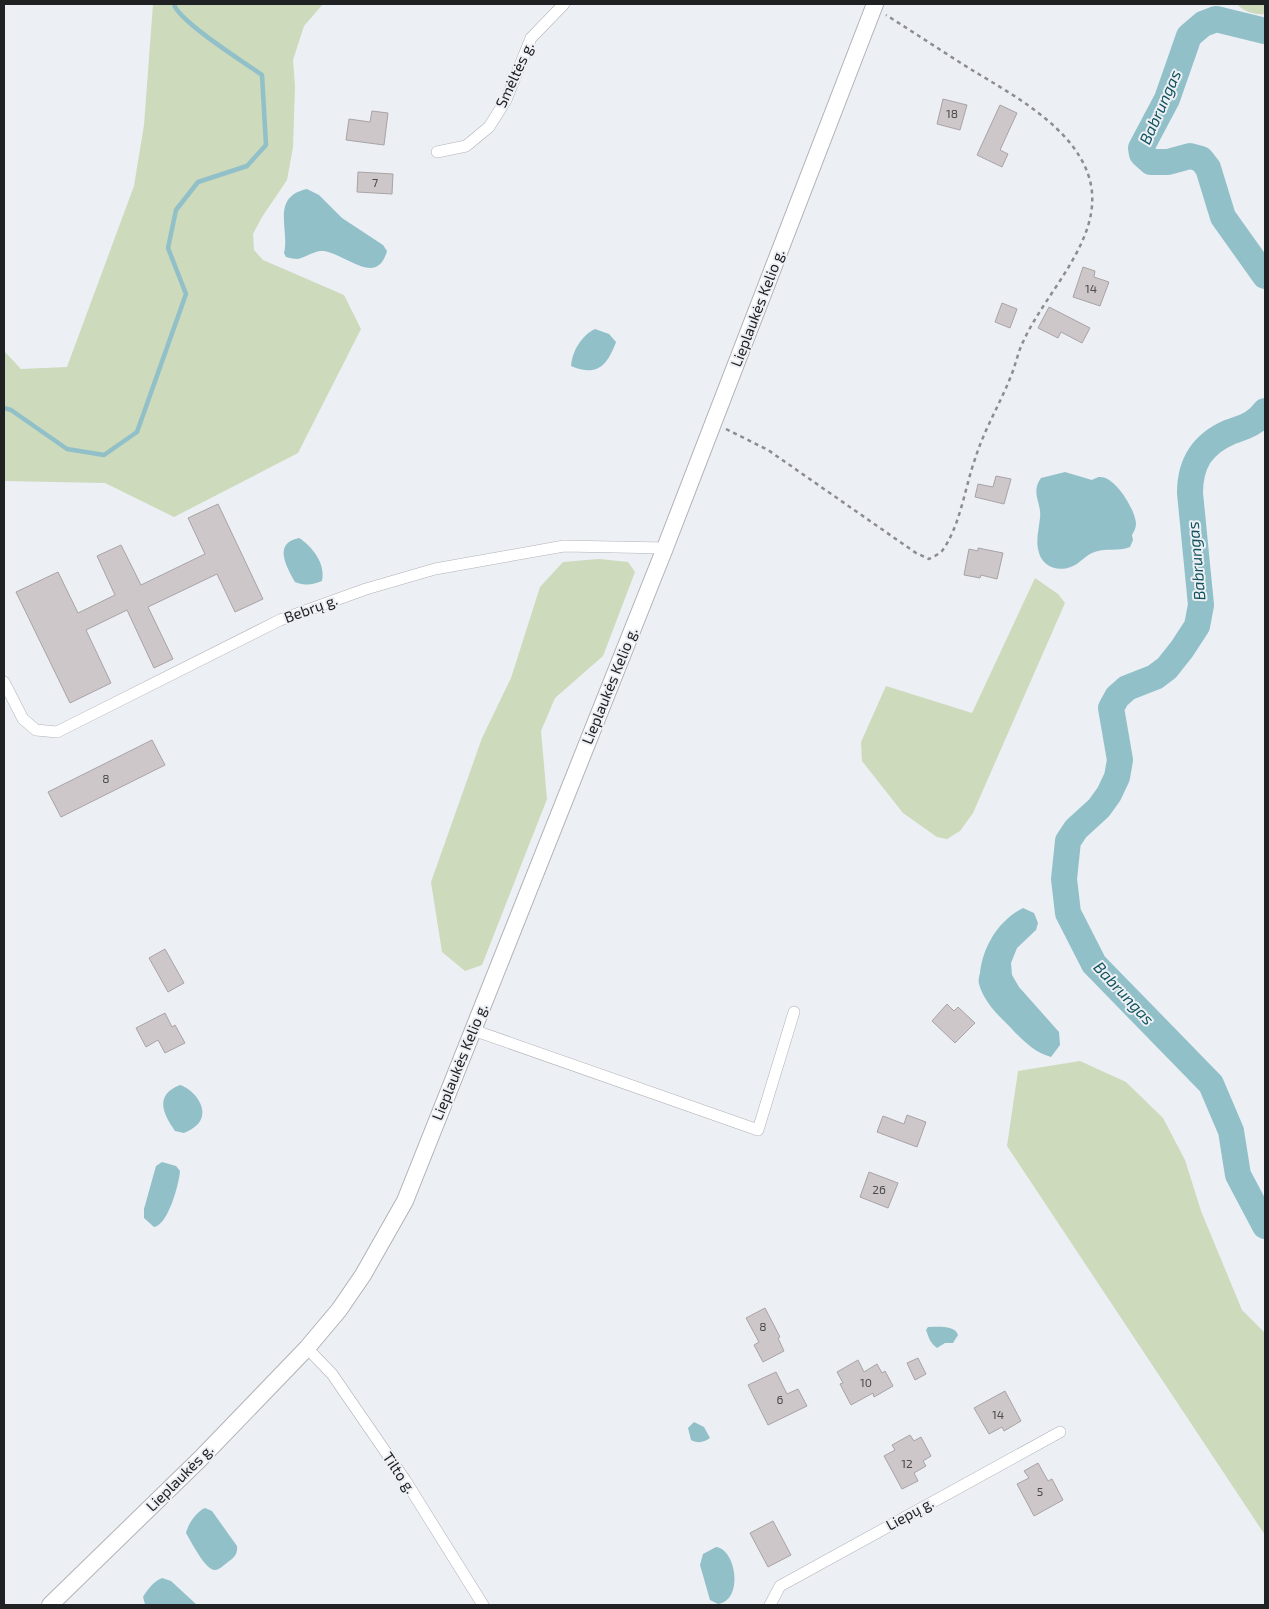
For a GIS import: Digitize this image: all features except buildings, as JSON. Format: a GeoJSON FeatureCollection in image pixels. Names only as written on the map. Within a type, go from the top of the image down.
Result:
{"type":"FeatureCollection","features":[{"type":"Feature","properties":{"kind":"main road","name":"Lieplaukės Kelio g."},"geometry":{"type":"LineString","coordinates":[[307,1348],[339,1310],[363,1275],[405,1201],[665,548],[871,5]]}},
{"type":"Feature","properties":{"kind":"main road","name":"Lieplaukės g."},"geometry":{"type":"LineString","coordinates":[[50,1605],[200,1459],[307,1348]]}},
{"type":"Feature","properties":{"kind":"street","name":"Smėltės g."},"geometry":{"type":"LineString","coordinates":[[437,152],[466,146],[489,127],[506,100],[531,38],[564,4]]}},
{"type":"Feature","properties":{"kind":"street","name":"Bebrų g."},"geometry":{"type":"LineString","coordinates":[[4,682],[23,719],[36,730],[57,732],[280,620],[366,589],[435,569],[564,546],[665,548]]}},
{"type":"Feature","properties":{"kind":"street"},"geometry":{"type":"LineString","coordinates":[[473,1030],[758,1130],[794,1012]]}},
{"type":"Feature","properties":{"kind":"street","name":"Tilto g."},"geometry":{"type":"LineString","coordinates":[[307,1348],[332,1374],[399,1472],[483,1605]]}},
{"type":"Feature","properties":{"kind":"street","name":"Liepų g."},"geometry":{"type":"LineString","coordinates":[[770,1605],[780,1586],[1060,1432]]}},
{"type":"Feature","properties":{"kind":"path"},"geometry":{"type":"LineString","coordinates":[[713,423],[768,450],[916,553],[929,559],[941,552],[953,530],[978,449],[1036,315],[1078,251],[1088,230],[1092,213],[1093,192],[1088,173],[1080,156],[1068,140],[1049,122],[1021,101],[871,5]]}},
{"type":"Feature","properties":{"kind":"green space"},"geometry":{"type":"Polygon","coordinates":[[[153,4],[323,4],[304,26],[293,60],[295,86],[293,147],[287,180],[253,234],[254,250],[263,260],[344,295],[361,329],[298,453],[174,517],[105,483],[4,481],[4,351],[21,369],[67,367],[134,186],[144,125],[153,4]]]}},
{"type":"Feature","properties":{"kind":"green space"},"geometry":{"type":"Polygon","coordinates":[[[1237,4],[1265,4],[1265,14],[1250,12],[1237,4]]]}},
{"type":"Feature","properties":{"kind":"green space"},"geometry":{"type":"Polygon","coordinates":[[[599,559],[628,562],[635,572],[603,656],[555,698],[541,731],[547,799],[482,965],[465,971],[442,952],[431,882],[482,738],[511,678],[540,587],[563,562],[599,559]]]}},
{"type":"Feature","properties":{"kind":"green space"},"geometry":{"type":"Polygon","coordinates":[[[1035,578],[1058,594],[1065,603],[973,813],[960,831],[947,839],[937,837],[903,813],[862,761],[861,742],[886,686],[972,713],[1035,578]]]}},
{"type":"Feature","properties":{"kind":"green space"},"geometry":{"type":"Polygon","coordinates":[[[1080,1061],[1126,1082],[1163,1118],[1185,1160],[1201,1211],[1242,1310],[1265,1333],[1265,1535],[1007,1146],[1018,1071],[1080,1061]]]}},
{"type":"Feature","properties":{"kind":"water"},"geometry":{"type":"Polygon","coordinates":[[[307,189],[319,195],[342,218],[383,245],[387,251],[382,262],[376,267],[369,268],[324,251],[298,259],[286,257],[284,253],[285,207],[289,199],[296,193],[307,189]]]}},
{"type":"Feature","properties":{"kind":"water"},"geometry":{"type":"Polygon","coordinates":[[[595,329],[609,334],[616,342],[609,357],[605,363],[594,370],[571,366],[573,355],[579,344],[586,335],[595,329]]]}},
{"type":"Feature","properties":{"kind":"water"},"geometry":{"type":"Polygon","coordinates":[[[1065,472],[1092,480],[1099,477],[1105,478],[1118,488],[1129,503],[1135,518],[1136,525],[1130,547],[1097,551],[1089,554],[1076,565],[1067,568],[1056,568],[1046,564],[1040,555],[1037,545],[1040,513],[1036,488],[1041,478],[1065,472]]]}},
{"type":"Feature","properties":{"kind":"water"},"geometry":{"type":"Polygon","coordinates":[[[299,538],[317,556],[322,568],[322,581],[312,584],[295,582],[285,562],[284,550],[291,541],[299,538]]]}},
{"type":"Feature","properties":{"kind":"water"},"geometry":{"type":"Polygon","coordinates":[[[1023,908],[1034,913],[1038,923],[1036,930],[1017,948],[1011,963],[1012,975],[1019,987],[1059,1032],[1060,1045],[1051,1057],[1029,1045],[1001,1018],[981,991],[979,983],[985,953],[994,935],[1007,919],[1023,908]]]}},
{"type":"Feature","properties":{"kind":"water"},"geometry":{"type":"Polygon","coordinates":[[[180,1085],[191,1091],[202,1107],[201,1119],[198,1124],[184,1133],[175,1131],[164,1112],[163,1105],[167,1094],[180,1085]]]}},
{"type":"Feature","properties":{"kind":"water"},"geometry":{"type":"Polygon","coordinates":[[[162,1162],[176,1166],[180,1171],[175,1194],[168,1212],[159,1225],[154,1227],[144,1218],[144,1209],[156,1166],[162,1162]]]}},
{"type":"Feature","properties":{"kind":"water"},"geometry":{"type":"Polygon","coordinates":[[[928,1327],[950,1328],[958,1335],[953,1343],[945,1343],[937,1348],[929,1338],[926,1330],[928,1327]]]}},
{"type":"Feature","properties":{"kind":"water"},"geometry":{"type":"Polygon","coordinates":[[[694,1422],[704,1427],[710,1438],[701,1442],[691,1440],[688,1428],[694,1422]]]}},
{"type":"Feature","properties":{"kind":"water"},"geometry":{"type":"Polygon","coordinates":[[[205,1508],[212,1511],[237,1546],[234,1557],[217,1570],[211,1569],[207,1565],[186,1533],[193,1518],[205,1508]]]}},
{"type":"Feature","properties":{"kind":"water"},"geometry":{"type":"Polygon","coordinates":[[[716,1547],[723,1550],[728,1556],[734,1575],[734,1585],[731,1594],[726,1600],[718,1604],[710,1600],[700,1565],[703,1554],[716,1547]]]}},
{"type":"Feature","properties":{"kind":"water"},"geometry":{"type":"Polygon","coordinates":[[[162,1578],[171,1581],[197,1605],[145,1604],[143,1597],[154,1583],[162,1578]]]}},
{"type":"Feature","properties":{"kind":"waterway"},"geometry":{"type":"LineString","coordinates":[[4,408],[11,410],[67,449],[104,455],[137,432],[186,294],[168,248],[176,210],[198,182],[247,166],[266,145],[262,75],[199,30],[178,11],[174,4]]}},
{"type":"Feature","properties":{"kind":"waterway","name":"Babrungas"},"geometry":{"type":"LineString","coordinates":[[1265,31],[1216,19],[1203,24],[1189,36],[1167,99],[1141,148],[1142,154],[1151,162],[1168,162],[1190,156],[1201,159],[1208,168],[1223,217],[1265,276]]}},
{"type":"Feature","properties":{"kind":"waterway","name":"Babrungas"},"geometry":{"type":"LineString","coordinates":[[1265,411],[1254,422],[1212,442],[1195,464],[1192,472],[1190,493],[1201,605],[1197,626],[1167,668],[1155,677],[1127,688],[1117,697],[1111,708],[1120,760],[1117,777],[1109,794],[1099,808],[1076,829],[1068,841],[1064,879],[1068,913],[1094,964],[1211,1084],[1231,1131],[1238,1175],[1265,1226]]}}]}
